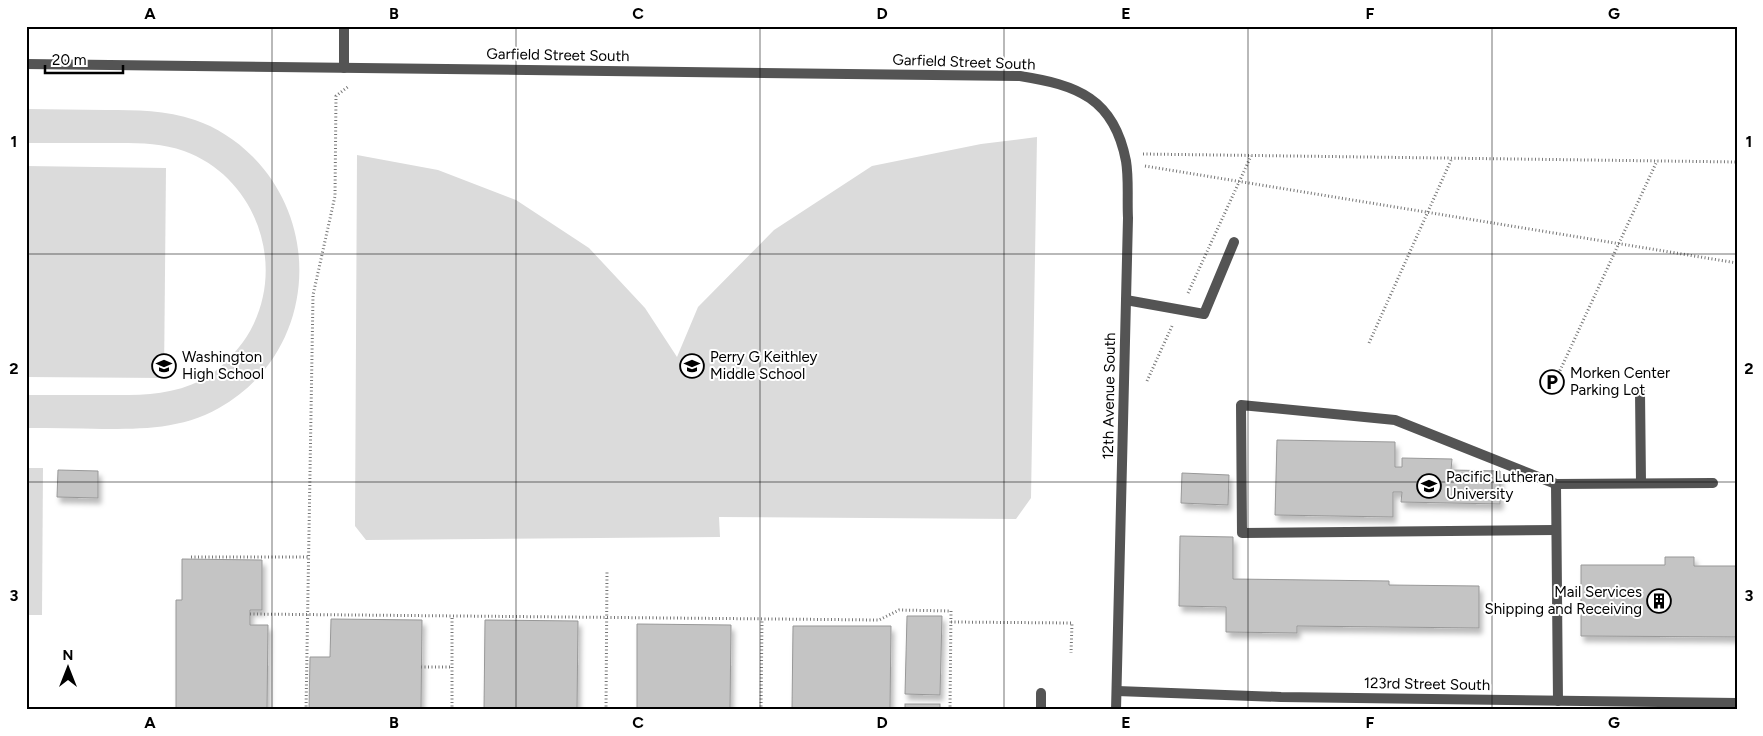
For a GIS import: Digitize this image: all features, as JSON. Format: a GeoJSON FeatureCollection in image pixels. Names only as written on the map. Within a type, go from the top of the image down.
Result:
{"type":"FeatureCollection","features":[{"type":"Feature","properties":{"kind":"street"},"geometry":{"type":"LineString","coordinates":[[344,26],[344,68]]}},
{"type":"Feature","properties":{"kind":"street","name":"Garfield Street South"},"geometry":{"type":"LineString","coordinates":[[26,64],[1020,76],[1065,85],[1087,95]]}},
{"type":"Feature","properties":{"kind":"street","name":"12th Avenue South"},"geometry":{"type":"LineString","coordinates":[[1087,95],[1110,117],[1120,135],[1129,163],[1116,710]]}},
{"type":"Feature","properties":{"kind":"street"},"geometry":{"type":"LineString","coordinates":[[1126,300],[1204,314],[1234,242]]}},
{"type":"Feature","properties":{"kind":"street"},"geometry":{"type":"LineString","coordinates":[[1640,392],[1641,483]]}},
{"type":"Feature","properties":{"kind":"street"},"geometry":{"type":"LineString","coordinates":[[1556,530],[1242,533],[1241,405],[1396,420],[1556,484],[1712,482]]}},
{"type":"Feature","properties":{"kind":"street"},"geometry":{"type":"LineString","coordinates":[[1556,484],[1558,701]]}},
{"type":"Feature","properties":{"kind":"street","name":"123rd Street South"},"geometry":{"type":"LineString","coordinates":[[1117,692],[1281,697],[1737,703]]}},
{"type":"Feature","properties":{"kind":"street"},"geometry":{"type":"LineString","coordinates":[[1040,710],[1041,693]]}},
{"type":"Feature","properties":{"kind":"path"},"geometry":{"type":"LineString","coordinates":[[306,710],[313,295],[335,196],[336,96]]}},
{"type":"Feature","properties":{"kind":"path"},"geometry":{"type":"LineString","coordinates":[[1129,163],[1138,154],[1737,162]]}},
{"type":"Feature","properties":{"kind":"path"},"geometry":{"type":"LineString","coordinates":[[1147,381],[1252,156]]}},
{"type":"Feature","properties":{"kind":"path"},"geometry":{"type":"LineString","coordinates":[[1369,343],[1452,158]]}},
{"type":"Feature","properties":{"kind":"path"},"geometry":{"type":"LineString","coordinates":[[1557,377],[1657,161]]}},
{"type":"Feature","properties":{"kind":"path"},"geometry":{"type":"LineString","coordinates":[[1129,163],[1737,263]]}},
{"type":"Feature","properties":{"kind":"path"},"geometry":{"type":"LineString","coordinates":[[191,557],[308,557]]}},
{"type":"Feature","properties":{"kind":"path"},"geometry":{"type":"LineString","coordinates":[[606,710],[607,571]]}},
{"type":"Feature","properties":{"kind":"path"},"geometry":{"type":"LineString","coordinates":[[250,614],[878,620],[899,610],[951,611],[950,710]]}},
{"type":"Feature","properties":{"kind":"path"},"geometry":{"type":"LineString","coordinates":[[452,616],[452,710]]}},
{"type":"Feature","properties":{"kind":"path"},"geometry":{"type":"LineString","coordinates":[[761,710],[762,619]]}},
{"type":"Feature","properties":{"kind":"path"},"geometry":{"type":"LineString","coordinates":[[951,622],[1072,623],[1071,653]]}},
{"type":"Feature","properties":{"kind":"path"},"geometry":{"type":"LineString","coordinates":[[421,667],[452,667]]}},
{"type":"Feature","properties":{"kind":"shaded area"},"geometry":{"type":"Polygon","coordinates":[[[26,109],[151,111],[195,120],[218,130],[239,145],[252,156],[276,186],[291,219],[299,255],[298,290],[290,325],[274,357],[250,385],[219,408],[205,415],[177,424],[147,428],[26,428],[26,395],[151,394],[189,386],[214,372],[239,348],[257,316],[264,288],[265,260],[260,232],[249,206],[232,183],[211,165],[184,151],[155,145],[126,143],[26,143],[26,109]]]}},
{"type":"Feature","properties":{"kind":"shaded area"},"geometry":{"type":"Polygon","coordinates":[[[1037,137],[1031,498],[1016,519],[719,517],[720,537],[366,540],[355,526],[357,155],[438,170],[516,200],[589,248],[645,308],[677,357],[698,307],[774,230],[872,166],[981,144],[1037,137]]]}},
{"type":"Feature","properties":{"kind":"shaded area"},"geometry":{"type":"Polygon","coordinates":[[[26,166],[166,168],[164,378],[26,377],[26,166]]]}},
{"type":"Feature","properties":{"kind":"shaded area"},"geometry":{"type":"Polygon","coordinates":[[[26,468],[43,468],[42,615],[26,615],[26,468]]]}},
{"type":"Feature","properties":{"kind":"building"},"geometry":{"type":"Polygon","coordinates":[[[1277,440],[1395,442],[1395,467],[1402,467],[1402,458],[1452,459],[1451,470],[1500,471],[1500,504],[1401,502],[1402,492],[1393,492],[1393,517],[1275,515],[1277,440]]]}},
{"type":"Feature","properties":{"kind":"building"},"geometry":{"type":"Polygon","coordinates":[[[58,470],[98,471],[98,498],[57,497],[58,470]]]}},
{"type":"Feature","properties":{"kind":"building"},"geometry":{"type":"Polygon","coordinates":[[[1182,473],[1229,475],[1228,505],[1181,503],[1182,473]]]}},
{"type":"Feature","properties":{"kind":"building"},"geometry":{"type":"Polygon","coordinates":[[[1180,536],[1233,537],[1233,579],[1389,581],[1389,585],[1479,586],[1479,628],[1297,626],[1297,633],[1226,632],[1226,607],[1179,606],[1180,536]]]}},
{"type":"Feature","properties":{"kind":"building","name":"Mail Services Shipping and Receiving"},"geometry":{"type":"Polygon","coordinates":[[[1665,557],[1694,557],[1694,566],[1737,566],[1737,637],[1581,636],[1581,565],[1665,565],[1665,557]]]}},
{"type":"Feature","properties":{"kind":"building"},"geometry":{"type":"Polygon","coordinates":[[[182,559],[262,560],[262,610],[250,610],[250,625],[268,625],[267,710],[176,710],[176,600],[182,600],[182,559]]]}},
{"type":"Feature","properties":{"kind":"building"},"geometry":{"type":"Polygon","coordinates":[[[907,616],[942,616],[940,695],[905,694],[907,616]]]}},
{"type":"Feature","properties":{"kind":"building"},"geometry":{"type":"Polygon","coordinates":[[[331,619],[422,620],[421,710],[309,710],[310,657],[330,657],[331,619]]]}},
{"type":"Feature","properties":{"kind":"building"},"geometry":{"type":"Polygon","coordinates":[[[485,620],[578,621],[577,710],[484,710],[485,620]]]}},
{"type":"Feature","properties":{"kind":"building"},"geometry":{"type":"Polygon","coordinates":[[[637,624],[731,625],[730,710],[637,710],[637,624]]]}},
{"type":"Feature","properties":{"kind":"building"},"geometry":{"type":"Polygon","coordinates":[[[793,626],[891,626],[890,710],[792,710],[793,626]]]}},
{"type":"Feature","properties":{"kind":"building"},"geometry":{"type":"Polygon","coordinates":[[[905,704],[940,704],[940,710],[905,710],[905,704]]]}},
{"type":"Feature","properties":{"kind":"place","name":"Washington High School"},"geometry":{"type":"Point","coordinates":[164,366]}},
{"type":"Feature","properties":{"kind":"place","name":"Perry G Keithley Middle School"},"geometry":{"type":"Point","coordinates":[692,366]}},
{"type":"Feature","properties":{"kind":"place","name":"Morken Center Parking Lot"},"geometry":{"type":"Point","coordinates":[1552,382]}},
{"type":"Feature","properties":{"kind":"place","name":"Pacific Lutheran University"},"geometry":{"type":"Point","coordinates":[1429,486]}},
{"type":"Feature","properties":{"kind":"place","name":"Mail Services Shipping and Receiving"},"geometry":{"type":"Point","coordinates":[1659,601]}}]}
